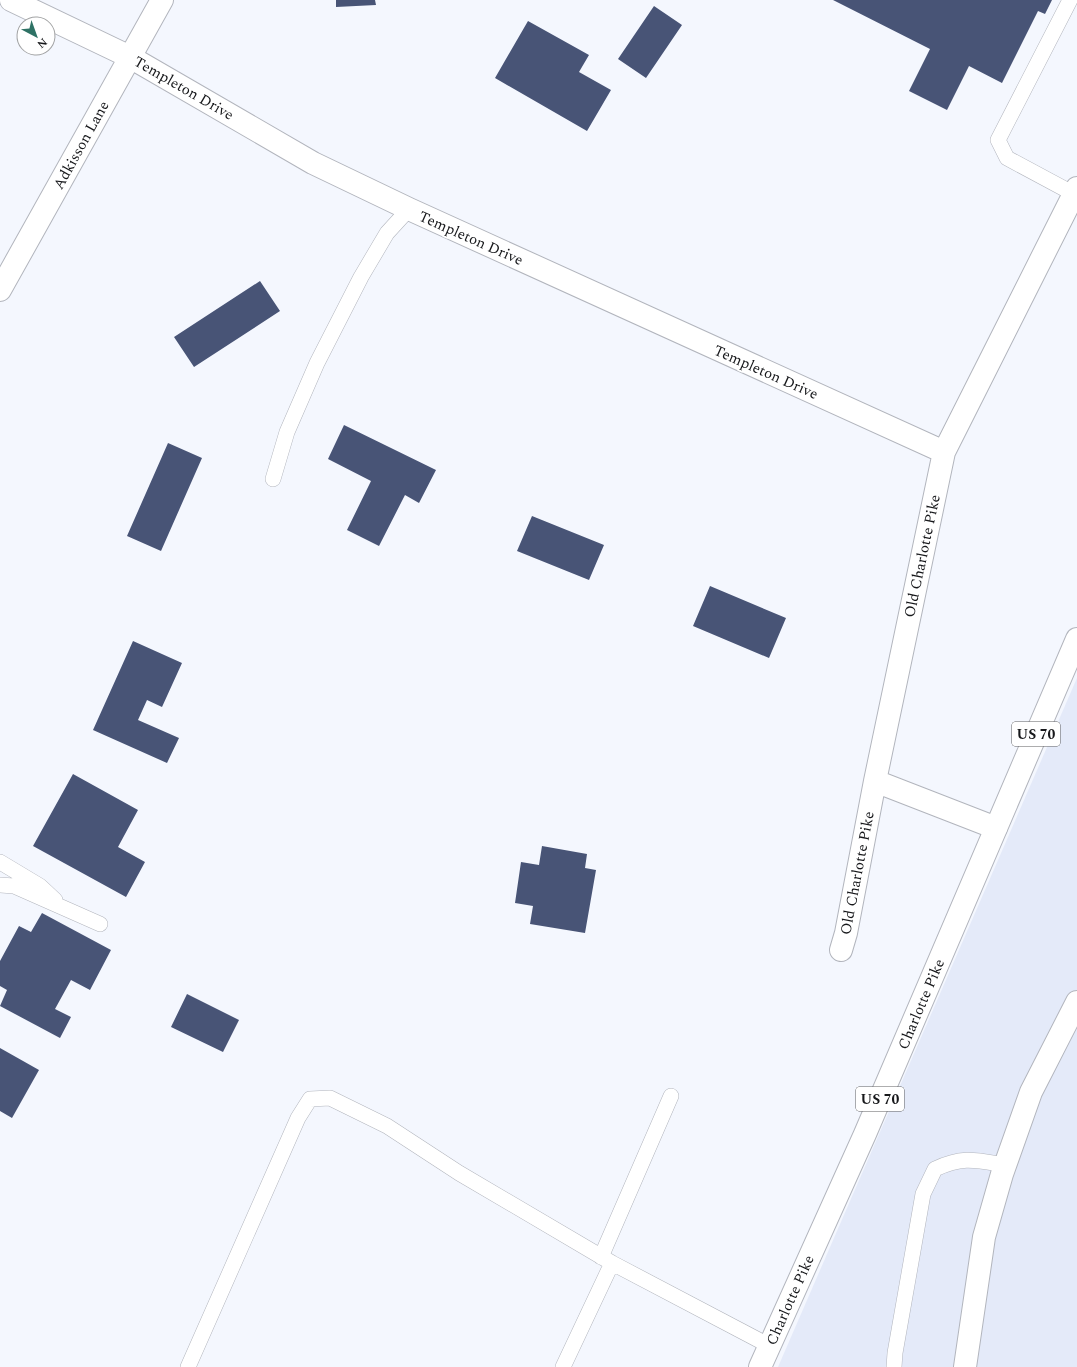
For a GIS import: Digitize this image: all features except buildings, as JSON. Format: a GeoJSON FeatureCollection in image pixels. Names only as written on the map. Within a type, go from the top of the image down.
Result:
{"type":"FeatureCollection","features":[{"type":"Feature","properties":{"kind":"street","name":"Templeton Drive"},"geometry":{"type":"LineString","coordinates":[[11,0],[130,57],[313,163],[409,210],[944,452]]}},
{"type":"Feature","properties":{"kind":"street","name":"Adkisson Lane"},"geometry":{"type":"LineString","coordinates":[[0,290],[162,0]]}},
{"type":"Feature","properties":{"kind":"street","name":"Old Charlotte Pike"},"geometry":{"type":"LineString","coordinates":[[841,950],[846,933],[875,781],[944,452],[1075,191]]}},
{"type":"Feature","properties":{"kind":"street","name":"Charlotte Pike"},"geometry":{"type":"LineString","coordinates":[[760,1367],[848,1173],[1077,639]]}},
{"type":"Feature","properties":{"kind":"street"},"geometry":{"type":"LineString","coordinates":[[875,781],[996,828]]}},
{"type":"Feature","properties":{"kind":"street"},"geometry":{"type":"LineString","coordinates":[[965,1367],[984,1237],[1005,1165],[1031,1092],[1077,1002]]}},
{"type":"Feature","properties":{"kind":"lane"},"geometry":{"type":"LineString","coordinates":[[1070,0],[998,140],[1007,158],[1075,191]]}},
{"type":"Feature","properties":{"kind":"lane"},"geometry":{"type":"LineString","coordinates":[[273,479],[287,432],[321,356],[361,277],[387,233],[409,210]]}},
{"type":"Feature","properties":{"kind":"lane"},"geometry":{"type":"LineString","coordinates":[[0,862],[40,886],[65,909]]}},
{"type":"Feature","properties":{"kind":"lane"},"geometry":{"type":"LineString","coordinates":[[0,885],[14,886],[100,924]]}},
{"type":"Feature","properties":{"kind":"lane"},"geometry":{"type":"LineString","coordinates":[[563,1367],[671,1096]]}},
{"type":"Feature","properties":{"kind":"lane"},"geometry":{"type":"LineString","coordinates":[[188,1367],[298,1118],[310,1099],[330,1098],[388,1126],[459,1173],[606,1260],[770,1346]]}},
{"type":"Feature","properties":{"kind":"lane"},"geometry":{"type":"LineString","coordinates":[[894,1367],[895,1352],[923,1194],[935,1169],[953,1161],[972,1159],[1005,1165]]}},
{"type":"Feature","properties":{"kind":"shaded area"},"geometry":{"type":"Polygon","coordinates":[[[1077,678],[1077,1367],[778,1367],[1077,678]]]}}]}
